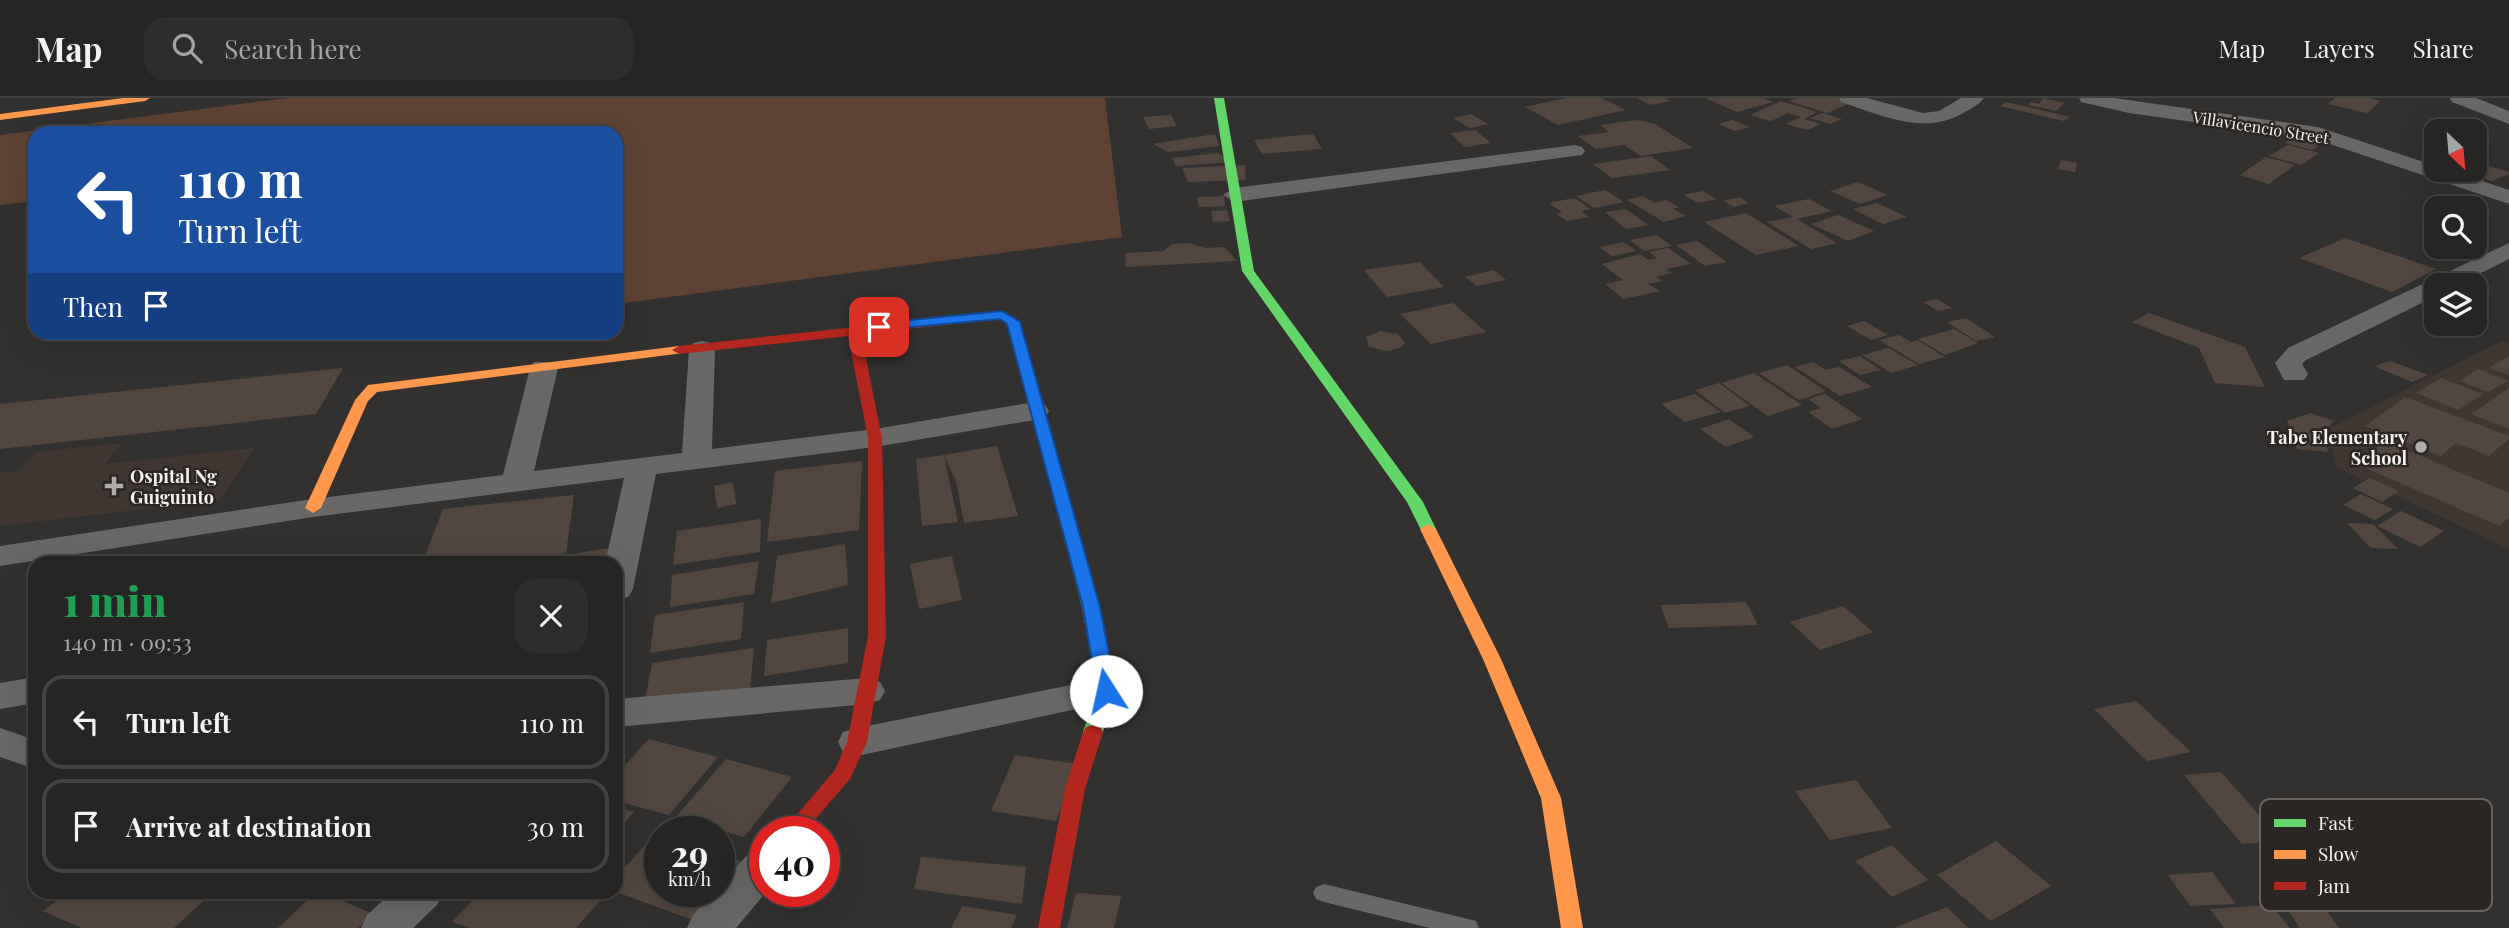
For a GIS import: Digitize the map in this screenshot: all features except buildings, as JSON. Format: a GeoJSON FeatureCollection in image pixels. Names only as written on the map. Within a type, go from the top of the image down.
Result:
{"type":"FeatureCollection","features":[{"type":"Feature","properties":{"kind":"main road"},"geometry":{"type":"LineString","coordinates":[[0,117],[145,98]]}},
{"type":"Feature","properties":{"kind":"main road"},"geometry":{"type":"LineString","coordinates":[[1219,98],[1231,160],[1237,228],[1248,271],[1415,502],[1492,659],[1551,798],[1572,928]]}},
{"type":"Feature","properties":{"kind":"main road"},"geometry":{"type":"LineString","coordinates":[[313,508],[362,400],[373,388],[853,329],[1002,315],[1013,322],[1035,411],[1091,607],[1106,691],[1075,789],[1049,928]]}},
{"type":"Feature","properties":{"kind":"main road"},"geometry":{"type":"LineString","coordinates":[[806,816],[843,774],[857,742],[877,636],[875,438],[853,329]]}},
{"type":"Feature","properties":{"kind":"street"},"geometry":{"type":"LineString","coordinates":[[1848,98],[1913,116],[1933,118],[1944,116],[1975,98]]}},
{"type":"Feature","properties":{"kind":"street","name":"Villavicencio Street"},"geometry":{"type":"LineString","coordinates":[[2088,98],[2129,107],[2318,133],[2509,197]]}},
{"type":"Feature","properties":{"kind":"street"},"geometry":{"type":"LineString","coordinates":[[2459,98],[2509,118]]}},
{"type":"Feature","properties":{"kind":"street"},"geometry":{"type":"LineString","coordinates":[[1234,195],[1574,151]]}},
{"type":"Feature","properties":{"kind":"street"},"geometry":{"type":"LineString","coordinates":[[2463,273],[2509,250]]}},
{"type":"Feature","properties":{"kind":"street"},"geometry":{"type":"LineString","coordinates":[[2294,374],[2288,363],[2297,354],[2424,292]]}},
{"type":"Feature","properties":{"kind":"street"},"geometry":{"type":"LineString","coordinates":[[697,459],[702,349]]}},
{"type":"Feature","properties":{"kind":"street"},"geometry":{"type":"LineString","coordinates":[[516,485],[544,368]]}},
{"type":"Feature","properties":{"kind":"street"},"geometry":{"type":"LineString","coordinates":[[0,556],[313,508],[516,485],[697,459],[875,438],[1035,411]]}},
{"type":"Feature","properties":{"kind":"street"},"geometry":{"type":"LineString","coordinates":[[623,556],[642,467]]}},
{"type":"Feature","properties":{"kind":"street"},"geometry":{"type":"LineString","coordinates":[[0,696],[28,691]]}},
{"type":"Feature","properties":{"kind":"street"},"geometry":{"type":"LineString","coordinates":[[623,712],[867,691]]}},
{"type":"Feature","properties":{"kind":"street"},"geometry":{"type":"LineString","coordinates":[[857,742],[1106,691]]}},
{"type":"Feature","properties":{"kind":"street"},"geometry":{"type":"LineString","coordinates":[[0,743],[28,753]]}},
{"type":"Feature","properties":{"kind":"street"},"geometry":{"type":"LineString","coordinates":[[709,928],[749,882]]}},
{"type":"Feature","properties":{"kind":"street"},"geometry":{"type":"LineString","coordinates":[[383,928],[414,899]]}},
{"type":"Feature","properties":{"kind":"lane"},"geometry":{"type":"LineString","coordinates":[[1324,894],[1468,928]]}},
{"type":"Feature","properties":{"kind":"shaded area"},"geometry":{"type":"Polygon","coordinates":[[[288,98],[1105,98],[1122,237],[623,303],[623,126],[70,126],[288,98]]]}},
{"type":"Feature","properties":{"kind":"shaded area"},"geometry":{"type":"Polygon","coordinates":[[[28,131],[28,202],[0,205],[0,135],[28,131]]]}},
{"type":"Feature","properties":{"kind":"shaded area","name":"Tabe Elementary School"},"geometry":{"type":"Polygon","coordinates":[[[2503,340],[2509,343],[2509,549],[2336,467],[2330,428],[2503,340]]]}},
{"type":"Feature","properties":{"kind":"shaded area","name":"Ospital Ng Guiguinto"},"geometry":{"type":"Polygon","coordinates":[[[122,443],[105,464],[254,448],[220,500],[0,526],[0,473],[19,471],[36,452],[122,443]]]}},
{"type":"Feature","properties":{"kind":"traffic: fast"},"geometry":{"type":"LineString","coordinates":[[1219,98],[1248,271],[1415,502],[1428,529]]}},
{"type":"Feature","properties":{"kind":"traffic: fast"},"geometry":{"type":"LineString","coordinates":[[1038,412],[1091,607],[1106,691],[1093,732]]}},
{"type":"Feature","properties":{"kind":"traffic: slow"},"geometry":{"type":"LineString","coordinates":[[0,117],[145,98]]}},
{"type":"Feature","properties":{"kind":"traffic: slow"},"geometry":{"type":"LineString","coordinates":[[313,508],[362,400],[373,388],[679,350]]}},
{"type":"Feature","properties":{"kind":"traffic: slow"},"geometry":{"type":"LineString","coordinates":[[1428,529],[1492,659],[1551,798],[1572,928]]}},
{"type":"Feature","properties":{"kind":"traffic: jam"},"geometry":{"type":"LineString","coordinates":[[679,350],[1002,315],[1013,322],[1038,412]]}},
{"type":"Feature","properties":{"kind":"traffic: jam"},"geometry":{"type":"LineString","coordinates":[[806,816],[843,774],[857,742],[877,636],[875,438],[853,329]]}},
{"type":"Feature","properties":{"kind":"traffic: jam"},"geometry":{"type":"LineString","coordinates":[[1049,928],[1075,789],[1093,732]]}},
{"type":"Feature","properties":{"kind":"place","name":"Tabe Elementary School"},"geometry":{"type":"Point","coordinates":[2421,447]}},
{"type":"Feature","properties":{"kind":"place","name":"Ospital Ng Guiguinto"},"geometry":{"type":"Point","coordinates":[114,486]}},
{"type":"Feature","properties":{"kind":"route"},"geometry":{"type":"LineString","coordinates":[[879,327],[1002,315],[1013,322],[1035,411],[1091,607],[1106,691]]}}]}
